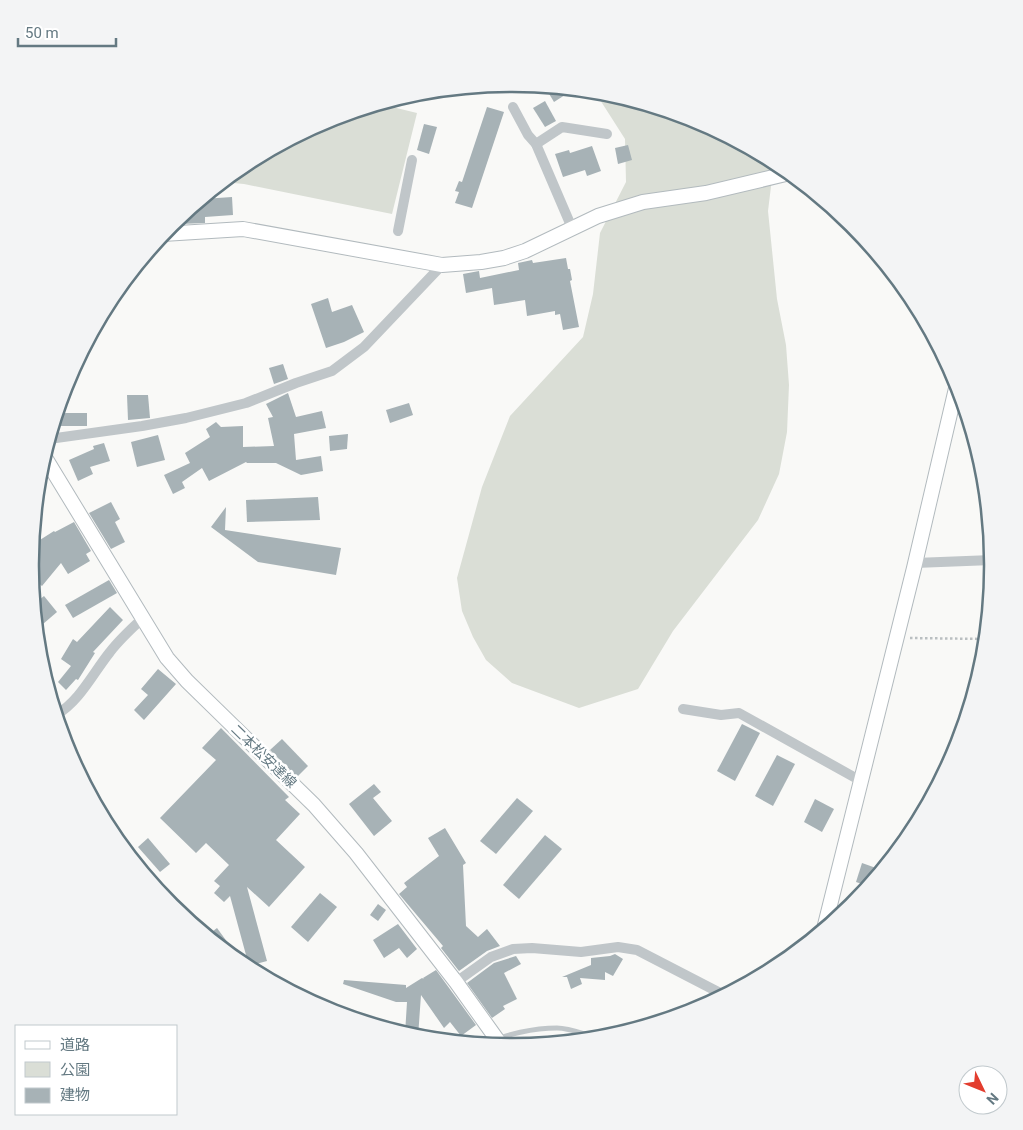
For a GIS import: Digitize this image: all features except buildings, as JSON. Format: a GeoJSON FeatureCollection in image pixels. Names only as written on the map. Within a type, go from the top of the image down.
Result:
{"type":"FeatureCollection","features":[{"type":"Feature","properties":{"kind":"street"},"geometry":{"type":"LineString","coordinates":[[513,107],[528,135],[536,144],[572,228]]}},
{"type":"Feature","properties":{"kind":"street"},"geometry":{"type":"LineString","coordinates":[[536,144],[562,127],[607,134]]}},
{"type":"Feature","properties":{"kind":"street"},"geometry":{"type":"LineString","coordinates":[[398,230],[412,160]]}},
{"type":"Feature","properties":{"kind":"street"},"geometry":{"type":"LineString","coordinates":[[175,233],[243,230],[442,265],[481,262],[504,258],[525,251],[598,216],[643,202],[706,193],[779,176]]}},
{"type":"Feature","properties":{"kind":"street"},"geometry":{"type":"LineString","coordinates":[[57,438],[186,418],[246,403],[332,371],[364,347],[442,265]]}},
{"type":"Feature","properties":{"kind":"street"},"geometry":{"type":"LineString","coordinates":[[827,916],[954,400]]}},
{"type":"Feature","properties":{"kind":"street","name":"二本松安達線"},"geometry":{"type":"LineString","coordinates":[[50,465],[167,658],[186,681],[314,805],[356,853],[456,982],[490,1037]]}},
{"type":"Feature","properties":{"kind":"street"},"geometry":{"type":"LineString","coordinates":[[915,563],[984,560]]}},
{"type":"Feature","properties":{"kind":"street"},"geometry":{"type":"LineString","coordinates":[[62,710],[78,696],[124,635],[143,618]]}},
{"type":"Feature","properties":{"kind":"street"},"geometry":{"type":"LineString","coordinates":[[683,709],[720,715],[739,713],[861,781]]}},
{"type":"Feature","properties":{"kind":"street"},"geometry":{"type":"LineString","coordinates":[[456,982],[491,957],[513,950],[532,948],[581,952],[618,947],[637,950],[716,991]]}},
{"type":"Feature","properties":{"kind":"lane"},"geometry":{"type":"LineString","coordinates":[[505,1038],[516,1033],[558,1028],[579,1033]]}},
{"type":"Feature","properties":{"kind":"path"},"geometry":{"type":"LineString","coordinates":[[896,638],[978,639]]}},
{"type":"Feature","properties":{"kind":"green space"},"geometry":{"type":"Polygon","coordinates":[[[600,100],[634,108],[692,128],[721,141],[773,171],[768,211],[777,299],[786,345],[789,385],[787,432],[779,474],[758,520],[673,631],[638,689],[579,708],[512,683],[486,660],[473,637],[462,611],[457,578],[482,487],[510,416],[583,337],[593,294],[600,233],[626,182],[625,139],[600,100]]]}},
{"type":"Feature","properties":{"kind":"green space"},"geometry":{"type":"Polygon","coordinates":[[[393,107],[417,113],[392,214],[234,183],[275,156],[331,128],[393,107]]]}}]}
